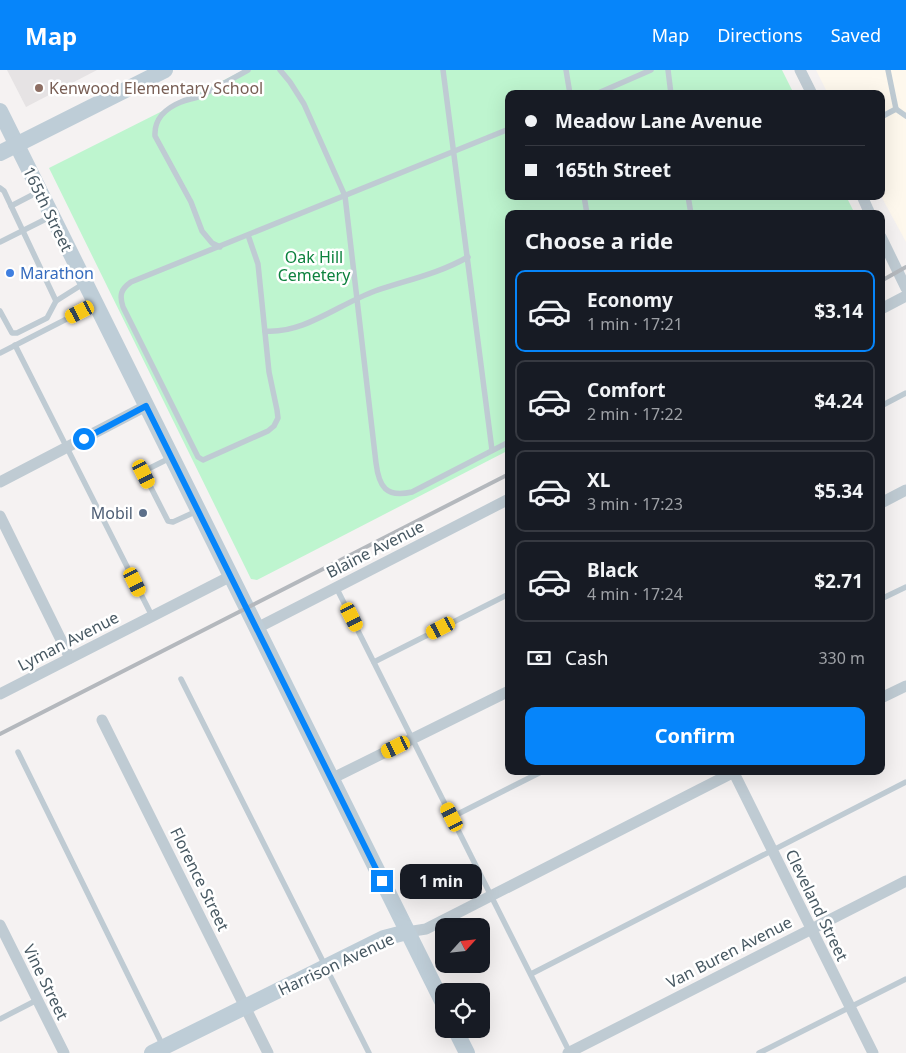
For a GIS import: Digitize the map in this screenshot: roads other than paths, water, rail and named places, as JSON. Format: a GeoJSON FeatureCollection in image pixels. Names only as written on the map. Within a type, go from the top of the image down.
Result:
{"type":"FeatureCollection","features":[{"type":"Feature","properties":{"kind":"main road"},"geometry":{"type":"LineString","coordinates":[[0,153],[165,70]]}},
{"type":"Feature","properties":{"kind":"main road","name":"165th Street"},"geometry":{"type":"LineString","coordinates":[[0,111],[435,988]]}},
{"type":"Feature","properties":{"kind":"main road","name":"Harrison Avenue"},"geometry":{"type":"LineString","coordinates":[[161,1051],[326,966],[384,938],[407,932]]}},
{"type":"Feature","properties":{"kind":"main road"},"geometry":{"type":"LineString","coordinates":[[460,1038],[468,1053]]}},
{"type":"Feature","properties":{"kind":"street"},"geometry":{"type":"LineString","coordinates":[[800,70],[810,90]]}},
{"type":"Feature","properties":{"kind":"street"},"geometry":{"type":"LineString","coordinates":[[885,245],[906,288]]}},
{"type":"Feature","properties":{"kind":"street"},"geometry":{"type":"LineString","coordinates":[[885,306],[906,296]]}},
{"type":"Feature","properties":{"kind":"street"},"geometry":{"type":"LineString","coordinates":[[0,482],[146,406]]}},
{"type":"Feature","properties":{"kind":"street"},"geometry":{"type":"LineString","coordinates":[[885,501],[906,490]]}},
{"type":"Feature","properties":{"kind":"street","name":"Blaine Avenue"},"geometry":{"type":"LineString","coordinates":[[257,628],[505,501]]}},
{"type":"Feature","properties":{"kind":"street"},"geometry":{"type":"LineString","coordinates":[[0,516],[70,658]]}},
{"type":"Feature","properties":{"kind":"street","name":"Lyman Avenue"},"geometry":{"type":"LineString","coordinates":[[0,694],[231,576]]}},
{"type":"Feature","properties":{"kind":"street"},"geometry":{"type":"LineString","coordinates":[[885,696],[906,686]]}},
{"type":"Feature","properties":{"kind":"street"},"geometry":{"type":"LineString","coordinates":[[331,779],[505,693]]}},
{"type":"Feature","properties":{"kind":"street","name":"Florence Street"},"geometry":{"type":"LineString","coordinates":[[102,720],[268,1053]]}},
{"type":"Feature","properties":{"kind":"street","name":"Harrison Avenue"},"geometry":{"type":"LineString","coordinates":[[407,932],[426,929],[728,775]]}},
{"type":"Feature","properties":{"kind":"street","name":"Cleveland Street"},"geometry":{"type":"LineString","coordinates":[[735,775],[873,1053]]}},
{"type":"Feature","properties":{"kind":"street","name":"Van Buren Avenue"},"geometry":{"type":"LineString","coordinates":[[569,1053],[906,881]]}},
{"type":"Feature","properties":{"kind":"street","name":"Vine Street"},"geometry":{"type":"LineString","coordinates":[[0,925],[64,1053]]}},
{"type":"Feature","properties":{"kind":"lane"},"geometry":{"type":"LineString","coordinates":[[220,247],[212,243],[202,230],[190,202],[155,136],[154,127],[167,110],[181,102],[197,97],[248,70]]}},
{"type":"Feature","properties":{"kind":"lane"},"geometry":{"type":"LineString","coordinates":[[280,70],[304,104],[345,196],[377,473],[380,481],[392,494],[400,495],[412,492],[505,444]]}},
{"type":"Feature","properties":{"kind":"lane"},"geometry":{"type":"LineString","coordinates":[[443,70],[492,450]]}},
{"type":"Feature","properties":{"kind":"lane"},"geometry":{"type":"LineString","coordinates":[[566,70],[569,90]]}},
{"type":"Feature","properties":{"kind":"lane"},"geometry":{"type":"LineString","coordinates":[[605,90],[651,70]]}},
{"type":"Feature","properties":{"kind":"lane"},"geometry":{"type":"LineString","coordinates":[[668,70],[671,90]]}},
{"type":"Feature","properties":{"kind":"lane"},"geometry":{"type":"LineString","coordinates":[[888,70],[896,109],[906,116]]}},
{"type":"Feature","properties":{"kind":"lane"},"geometry":{"type":"LineString","coordinates":[[885,114],[896,109]]}},
{"type":"Feature","properties":{"kind":"lane"},"geometry":{"type":"LineString","coordinates":[[248,235],[258,264],[269,372],[278,418],[268,432],[203,460],[198,457],[120,298],[121,292],[132,282],[505,131]]}},
{"type":"Feature","properties":{"kind":"lane"},"geometry":{"type":"LineString","coordinates":[[0,188],[4,191],[56,301]]}},
{"type":"Feature","properties":{"kind":"lane"},"geometry":{"type":"LineString","coordinates":[[11,206],[40,191]]}},
{"type":"Feature","properties":{"kind":"lane"},"geometry":{"type":"LineString","coordinates":[[0,242],[52,216]]}},
{"type":"Feature","properties":{"kind":"lane"},"geometry":{"type":"LineString","coordinates":[[265,330],[278,332],[288,330],[374,292],[428,275],[452,266],[468,257]]}},
{"type":"Feature","properties":{"kind":"lane"},"geometry":{"type":"LineString","coordinates":[[0,311],[12,333],[17,333],[47,318],[56,301],[85,283]]}},
{"type":"Feature","properties":{"kind":"lane"},"geometry":{"type":"LineString","coordinates":[[0,353],[96,304]]}},
{"type":"Feature","properties":{"kind":"lane"},"geometry":{"type":"LineString","coordinates":[[16,345],[152,616]]}},
{"type":"Feature","properties":{"kind":"lane"},"geometry":{"type":"LineString","coordinates":[[885,404],[906,393]]}},
{"type":"Feature","properties":{"kind":"lane"},"geometry":{"type":"LineString","coordinates":[[172,457],[144,471],[144,474],[168,521],[173,522],[198,510]]}},
{"type":"Feature","properties":{"kind":"lane"},"geometry":{"type":"LineString","coordinates":[[336,587],[569,1053]]}},
{"type":"Feature","properties":{"kind":"lane"},"geometry":{"type":"LineString","coordinates":[[885,597],[906,587]]}},
{"type":"Feature","properties":{"kind":"lane"},"geometry":{"type":"LineString","coordinates":[[374,662],[505,596]]}},
{"type":"Feature","properties":{"kind":"lane"},"geometry":{"type":"LineString","coordinates":[[181,679],[369,1053]]}},
{"type":"Feature","properties":{"kind":"lane"},"geometry":{"type":"LineString","coordinates":[[18,752],[161,1051]]}},
{"type":"Feature","properties":{"kind":"lane"},"geometry":{"type":"LineString","coordinates":[[452,817],[535,775]]}},
{"type":"Feature","properties":{"kind":"lane"},"geometry":{"type":"LineString","coordinates":[[531,974],[906,782]]}},
{"type":"Feature","properties":{"kind":"lane"},"geometry":{"type":"LineString","coordinates":[[759,1053],[906,979]]}},
{"type":"Feature","properties":{"kind":"lane"},"geometry":{"type":"LineString","coordinates":[[0,1019],[37,1000]]}},
{"type":"Feature","properties":{"kind":"railway"},"geometry":{"type":"LineString","coordinates":[[885,279],[906,267]]}},
{"type":"Feature","properties":{"kind":"railway"},"geometry":{"type":"LineString","coordinates":[[0,734],[505,476]]}},
{"type":"Feature","properties":{"kind":"place","name":"Kenwood Elementary School"},"geometry":{"type":"Point","coordinates":[39,88]}},
{"type":"Feature","properties":{"kind":"place","name":"Marathon"},"geometry":{"type":"Point","coordinates":[10,273]}},
{"type":"Feature","properties":{"kind":"place","name":"Mobil"},"geometry":{"type":"Point","coordinates":[143,513]}},
{"type":"Feature","properties":{"kind":"park label","name":"Oak Hill Cemetery"},"geometry":{"type":"Point","coordinates":[314,266]}}]}
